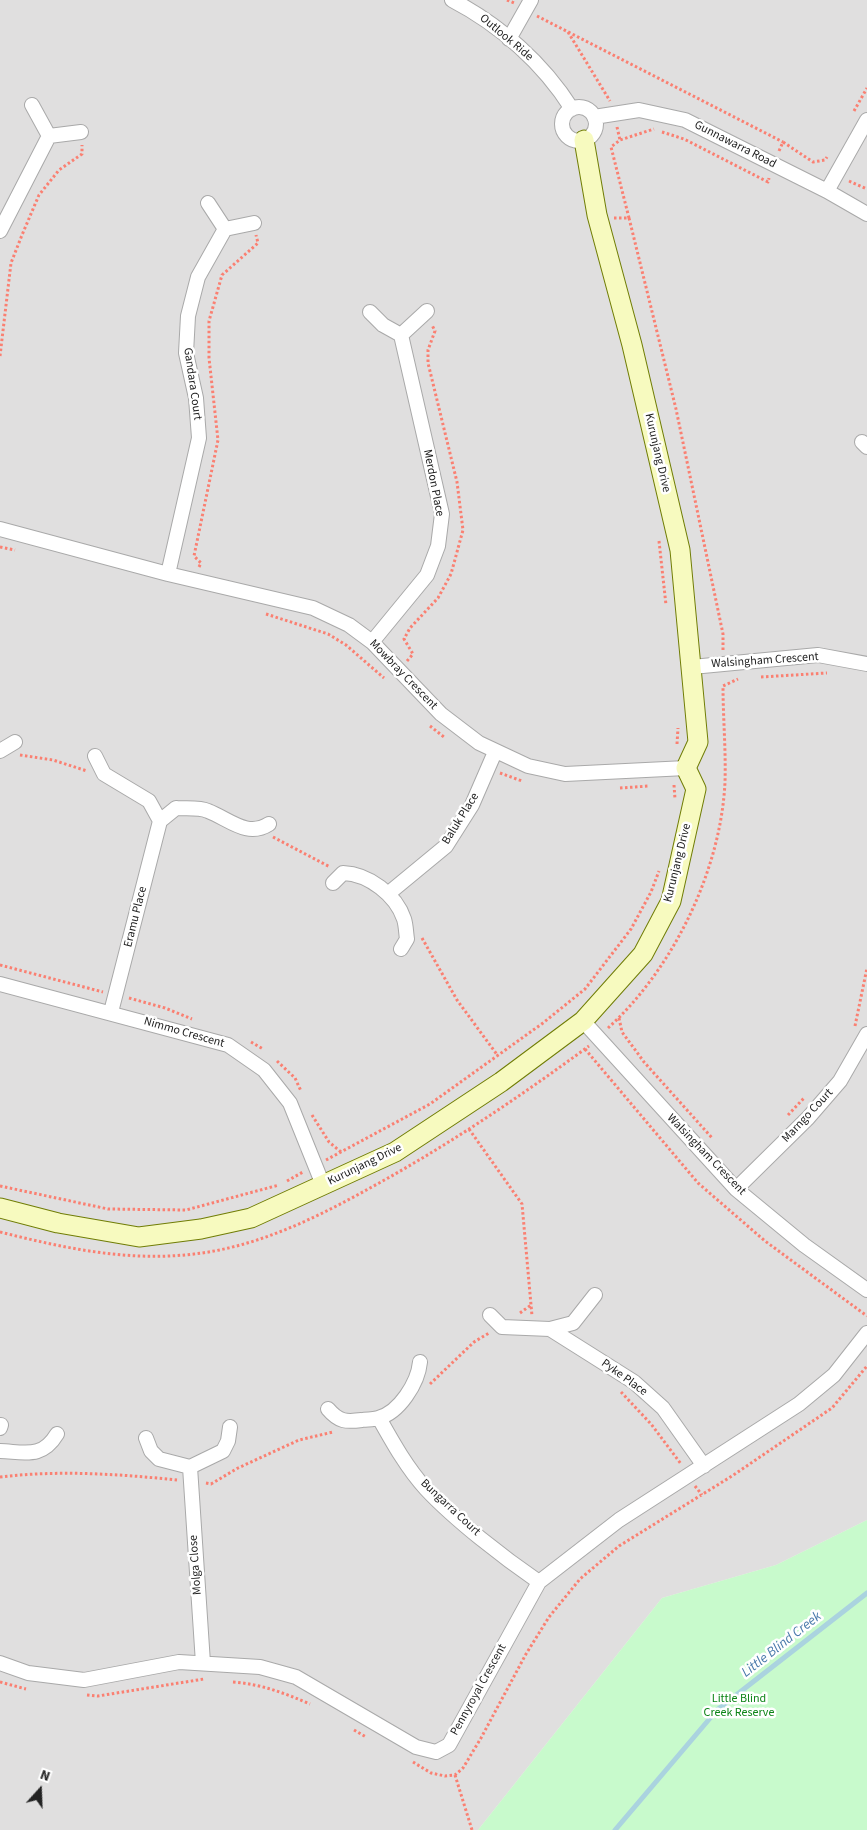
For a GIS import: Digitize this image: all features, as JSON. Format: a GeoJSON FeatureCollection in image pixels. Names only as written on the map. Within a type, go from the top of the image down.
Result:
{"type":"FeatureCollection","features":[{"type":"Feature","properties":{"kind":"street","name":"Outlook Ride"},"geometry":{"type":"LineString","coordinates":[[452,0],[475,12],[522,49],[558,87],[572,109]]}},
{"type":"Feature","properties":{"kind":"street"},"geometry":{"type":"LineString","coordinates":[[509,38],[528,5]]}},
{"type":"Feature","properties":{"kind":"street"},"geometry":{"type":"LineString","coordinates":[[32,105],[49,136]]}},
{"type":"Feature","properties":{"kind":"street"},"geometry":{"type":"LineString","coordinates":[[572,109],[587,110],[594,117],[595,128],[593,134],[584,140],[573,140],[564,133],[562,122],[567,112],[572,109]]}},
{"type":"Feature","properties":{"kind":"street","name":"Gunnawarra Road"},"geometry":{"type":"LineString","coordinates":[[594,117],[639,110],[685,120],[827,191],[867,214]]}},
{"type":"Feature","properties":{"kind":"street"},"geometry":{"type":"LineString","coordinates":[[827,191],[867,120]]}},
{"type":"Feature","properties":{"kind":"street"},"geometry":{"type":"LineString","coordinates":[[49,136],[81,132]]}},
{"type":"Feature","properties":{"kind":"street"},"geometry":{"type":"LineString","coordinates":[[0,231],[49,136]]}},
{"type":"Feature","properties":{"kind":"street","name":"Kurunjang Drive"},"geometry":{"type":"LineString","coordinates":[[0,1208],[58,1223],[139,1237],[201,1229],[250,1218],[395,1152],[501,1082],[583,1021],[643,954],[671,901],[696,789],[681,769],[698,742],[680,550],[632,345],[598,219],[584,140]]}},
{"type":"Feature","properties":{"kind":"street"},"geometry":{"type":"LineString","coordinates":[[208,203],[225,229],[254,223]]}},
{"type":"Feature","properties":{"kind":"street","name":"Gandara Court"},"geometry":{"type":"LineString","coordinates":[[168,574],[199,438],[196,398],[186,353],[188,316],[198,277],[225,229]]}},
{"type":"Feature","properties":{"kind":"street"},"geometry":{"type":"LineString","coordinates":[[370,312],[383,325],[401,335],[427,311]]}},
{"type":"Feature","properties":{"kind":"street","name":"Merdon Place"},"geometry":{"type":"LineString","coordinates":[[372,642],[427,576],[438,546],[442,514],[401,335]]}},
{"type":"Feature","properties":{"kind":"street","name":"Mowbray Crescent"},"geometry":{"type":"LineString","coordinates":[[0,529],[168,574],[313,608],[349,625],[372,642],[441,714],[495,752],[528,766],[565,774],[681,769]]}},
{"type":"Feature","properties":{"kind":"street","name":"Walsingham Crescent"},"geometry":{"type":"LineString","coordinates":[[692,667],[818,655],[867,664]]}},
{"type":"Feature","properties":{"kind":"street"},"geometry":{"type":"LineString","coordinates":[[0,752],[17,748]]}},
{"type":"Feature","properties":{"kind":"street","name":"Baluk Place"},"geometry":{"type":"LineString","coordinates":[[389,893],[446,846],[472,805],[495,752]]}},
{"type":"Feature","properties":{"kind":"street"},"geometry":{"type":"LineString","coordinates":[[96,756],[104,774],[149,800],[160,821],[176,808],[206,810],[246,830],[264,827]]}},
{"type":"Feature","properties":{"kind":"street","name":"Eramu Place"},"geometry":{"type":"LineString","coordinates":[[111,1012],[160,821]]}},
{"type":"Feature","properties":{"kind":"street"},"geometry":{"type":"LineString","coordinates":[[333,883],[344,873],[356,874],[389,893],[404,919],[407,939],[401,949]]}},
{"type":"Feature","properties":{"kind":"street","name":"Nimmo Crescent"},"geometry":{"type":"LineString","coordinates":[[0,984],[111,1012],[228,1045],[264,1070],[290,1103],[324,1185]]}},
{"type":"Feature","properties":{"kind":"street","name":"Walsingham Crescent"},"geometry":{"type":"LineString","coordinates":[[583,1021],[736,1189],[804,1245],[867,1290]]}},
{"type":"Feature","properties":{"kind":"street","name":"Marngo Court"},"geometry":{"type":"LineString","coordinates":[[736,1189],[808,1118],[840,1081],[860,1034]]}},
{"type":"Feature","properties":{"kind":"street"},"geometry":{"type":"LineString","coordinates":[[490,1315],[502,1327],[550,1328],[573,1323],[595,1295]]}},
{"type":"Feature","properties":{"kind":"street","name":"Pyke Place"},"geometry":{"type":"LineString","coordinates":[[550,1328],[634,1382],[662,1408],[704,1466]]}},
{"type":"Feature","properties":{"kind":"street","name":"Pennyroyal Crescent"},"geometry":{"type":"LineString","coordinates":[[0,1663],[28,1673],[84,1680],[179,1662],[260,1667],[296,1677],[416,1747],[436,1752],[449,1745],[540,1582],[619,1520],[799,1404],[834,1375],[867,1333]]}},
{"type":"Feature","properties":{"kind":"street"},"geometry":{"type":"LineString","coordinates":[[328,1409],[335,1418],[345,1422],[379,1418],[400,1404],[414,1382],[420,1362]]}},
{"type":"Feature","properties":{"kind":"street","name":"Bungarra Court"},"geometry":{"type":"LineString","coordinates":[[379,1418],[402,1458],[426,1489],[519,1568],[540,1582]]}},
{"type":"Feature","properties":{"kind":"street"},"geometry":{"type":"LineString","coordinates":[[146,1438],[151,1451],[159,1459],[190,1467],[223,1452],[228,1441],[230,1427]]}},
{"type":"Feature","properties":{"kind":"street"},"geometry":{"type":"LineString","coordinates":[[0,1451],[38,1453],[50,1446],[57,1434]]}},
{"type":"Feature","properties":{"kind":"street","name":"Molga Close"},"geometry":{"type":"LineString","coordinates":[[190,1467],[203,1663]]}},
{"type":"Feature","properties":{"kind":"path"},"geometry":{"type":"LineString","coordinates":[[507,0],[528,5],[567,32],[783,142],[813,162],[825,160],[830,153]]}},
{"type":"Feature","properties":{"kind":"path"},"geometry":{"type":"LineString","coordinates":[[567,32],[610,98],[620,140]]}},
{"type":"Feature","properties":{"kind":"path"},"geometry":{"type":"LineString","coordinates":[[853,114],[867,88]]}},
{"type":"Feature","properties":{"kind":"path"},"geometry":{"type":"LineString","coordinates":[[0,1232],[96,1253],[132,1257],[195,1254],[235,1246],[276,1233],[336,1206],[419,1161],[534,1087],[598,1038],[619,1018],[651,979],[684,927],[705,880],[718,833],[725,782],[722,634],[680,429],[611,147],[620,140],[653,128],[684,139],[768,182],[783,142]]}},
{"type":"Feature","properties":{"kind":"path"},"geometry":{"type":"LineString","coordinates":[[0,356],[11,263],[39,195],[59,170],[82,154],[81,132]]}},
{"type":"Feature","properties":{"kind":"path"},"geometry":{"type":"LineString","coordinates":[[598,219],[628,218]]}},
{"type":"Feature","properties":{"kind":"path"},"geometry":{"type":"LineString","coordinates":[[195,580],[201,563],[194,556],[218,440],[209,358],[209,321],[222,276],[258,243],[254,223]]}},
{"type":"Feature","properties":{"kind":"path"},"geometry":{"type":"LineString","coordinates":[[658,538],[667,613]]}},
{"type":"Feature","properties":{"kind":"path"},"geometry":{"type":"LineString","coordinates":[[0,547],[17,551]]}},
{"type":"Feature","properties":{"kind":"path"},"geometry":{"type":"LineString","coordinates":[[257,611],[328,634],[346,645],[388,681]]}},
{"type":"Feature","properties":{"kind":"path"},"geometry":{"type":"LineString","coordinates":[[757,677],[833,674]]}},
{"type":"Feature","properties":{"kind":"path"},"geometry":{"type":"LineString","coordinates":[[723,686],[737,678],[747,678]]}},
{"type":"Feature","properties":{"kind":"path"},"geometry":{"type":"LineString","coordinates":[[426,721],[446,738]]}},
{"type":"Feature","properties":{"kind":"path"},"geometry":{"type":"LineString","coordinates":[[675,805],[674,783],[681,769],[677,723]]}},
{"type":"Feature","properties":{"kind":"path"},"geometry":{"type":"LineString","coordinates":[[17,748],[110,778]]}},
{"type":"Feature","properties":{"kind":"path"},"geometry":{"type":"LineString","coordinates":[[489,767],[514,780],[530,782]]}},
{"type":"Feature","properties":{"kind":"path"},"geometry":{"type":"LineString","coordinates":[[666,784],[674,783]]}},
{"type":"Feature","properties":{"kind":"path"},"geometry":{"type":"LineString","coordinates":[[618,788],[650,786]]}},
{"type":"Feature","properties":{"kind":"path"},"geometry":{"type":"LineString","coordinates":[[264,827],[319,863],[344,873]]}},
{"type":"Feature","properties":{"kind":"path"},"geometry":{"type":"LineString","coordinates":[[0,1186],[108,1209],[186,1210],[280,1184],[430,1104],[498,1056],[585,989],[631,929],[651,892],[660,866]]}},
{"type":"Feature","properties":{"kind":"path"},"geometry":{"type":"LineString","coordinates":[[404,919],[421,936],[456,1000],[498,1056]]}},
{"type":"Feature","properties":{"kind":"path"},"geometry":{"type":"LineString","coordinates":[[860,1034],[867,968]]}},
{"type":"Feature","properties":{"kind":"path"},"geometry":{"type":"LineString","coordinates":[[619,1018],[622,1032],[644,1062],[716,1143]]}},
{"type":"Feature","properties":{"kind":"path"},"geometry":{"type":"LineString","coordinates":[[787,1116],[806,1096]]}},
{"type":"Feature","properties":{"kind":"path"},"geometry":{"type":"LineString","coordinates":[[424,1390],[474,1342],[502,1327],[531,1305]]}},
{"type":"Feature","properties":{"kind":"path"},"geometry":{"type":"LineString","coordinates":[[405,1758],[431,1773],[445,1776],[455,1775],[463,1768],[481,1738],[526,1654],[549,1618],[580,1579],[619,1546],[732,1476],[832,1408],[867,1366]]}},
{"type":"Feature","properties":{"kind":"path"},"geometry":{"type":"LineString","coordinates":[[0,1478],[50,1472],[115,1474],[211,1484],[238,1468],[299,1440],[337,1432]]}},
{"type":"Feature","properties":{"kind":"path"},"geometry":{"type":"LineString","coordinates":[[78,1694],[98,1696],[205,1679],[213,1680]]}},
{"type":"Feature","properties":{"kind":"path"},"geometry":{"type":"LineString","coordinates":[[0,1682],[28,1689]]}},
{"type":"Feature","properties":{"kind":"path"},"geometry":{"type":"LineString","coordinates":[[230,1682],[255,1684],[275,1689],[318,1707]]}},
{"type":"Feature","properties":{"kind":"path"},"geometry":{"type":"LineString","coordinates":[[352,1728],[368,1738]]}},
{"type":"Feature","properties":{"kind":"path"},"geometry":{"type":"LineString","coordinates":[[455,1775],[472,1830]]}},
{"type":"Feature","properties":{"kind":"shaded area"},"geometry":{"type":"Polygon","coordinates":[[[0,0],[867,0],[867,1520],[776,1565],[662,1598],[478,1830],[0,1830],[0,0]]]}},
{"type":"Feature","properties":{"kind":"green space","name":"Little Blind Creek Reserve"},"geometry":{"type":"Polygon","coordinates":[[[867,1520],[867,1830],[478,1830],[662,1598],[776,1565],[867,1520]]]}},
{"type":"Feature","properties":{"kind":"waterway","name":"Little Blind Creek"},"geometry":{"type":"LineString","coordinates":[[615,1830],[717,1710],[867,1593]]}}]}
